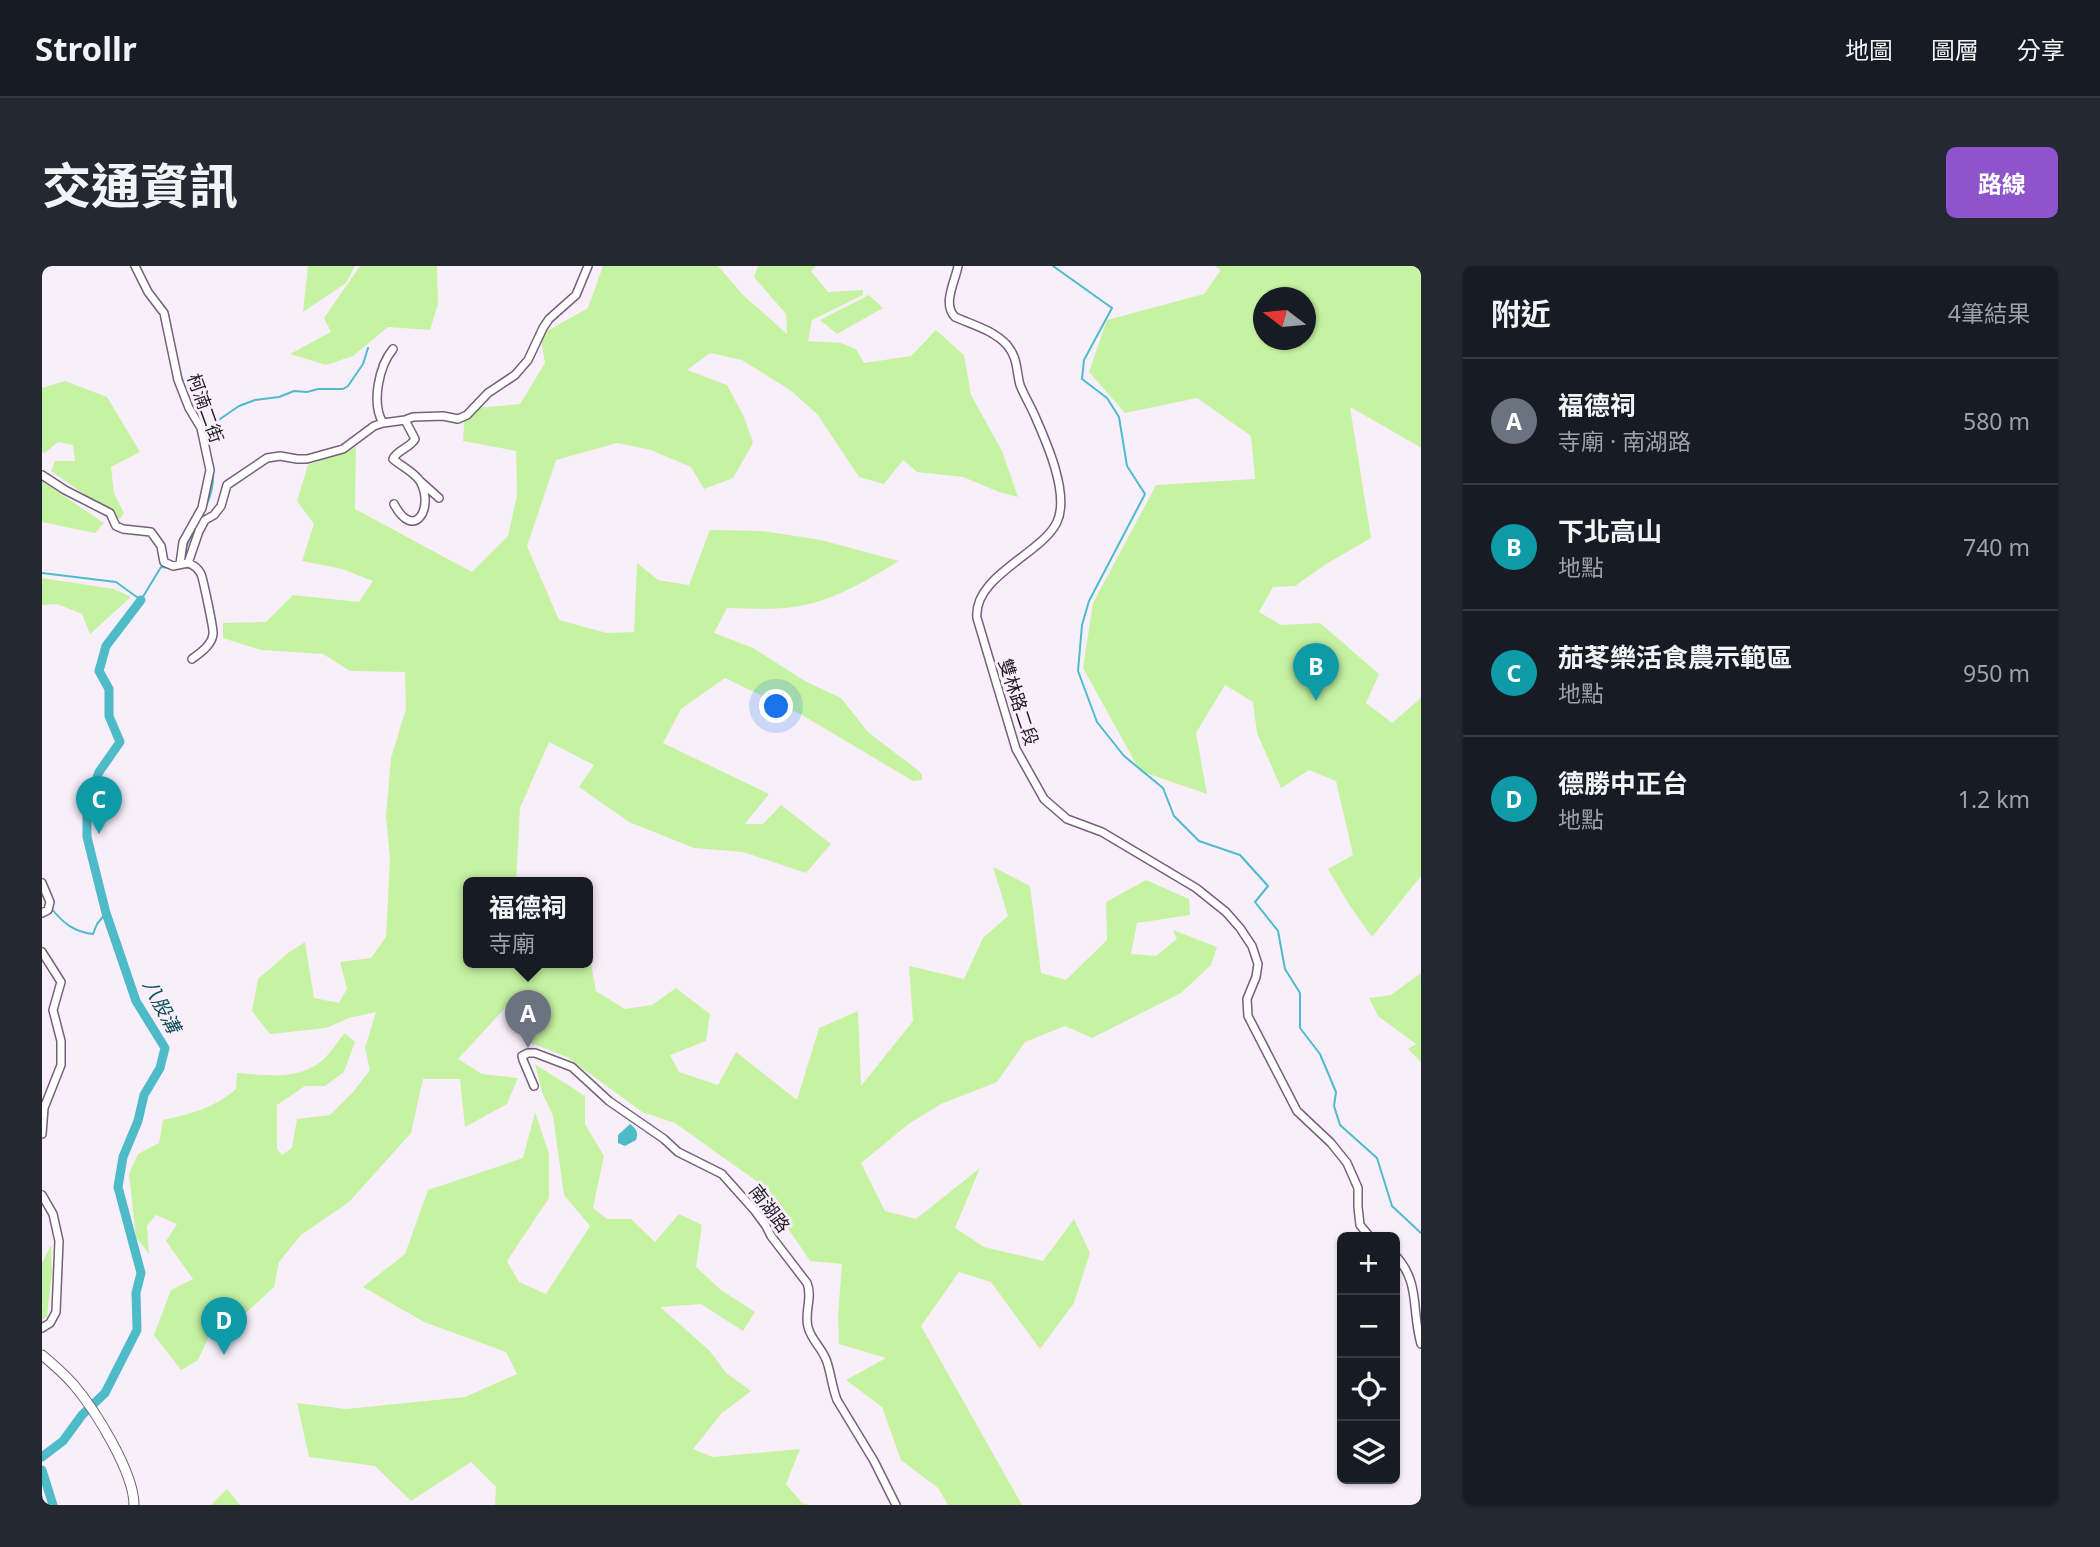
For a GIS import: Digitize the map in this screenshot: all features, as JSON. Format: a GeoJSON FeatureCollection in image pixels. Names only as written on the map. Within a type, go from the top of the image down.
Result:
{"type":"FeatureCollection","features":[{"type":"Feature","properties":{"kind":"main road"},"geometry":{"type":"LineString","coordinates":[[42,1355],[72,1382],[88,1402],[132,1485],[134,1505]]}},
{"type":"Feature","properties":{"kind":"street","name":"柯湳二街"},"geometry":{"type":"LineString","coordinates":[[135,266],[148,292],[164,313],[178,380],[189,408],[201,428],[210,470],[202,509],[183,542],[184,563]]}},
{"type":"Feature","properties":{"kind":"street"},"geometry":{"type":"LineString","coordinates":[[184,563],[205,520],[214,515],[221,506],[228,485],[272,456],[307,459],[343,449],[374,426],[383,423],[413,417],[457,419],[467,415],[488,393],[515,376],[528,360],[549,319],[576,295],[588,266]]}},
{"type":"Feature","properties":{"kind":"street","name":"雙林路二段"},"geometry":{"type":"LineString","coordinates":[[958,266],[949,304],[950,312],[995,336],[1006,344],[1016,358],[1021,386],[1045,440],[1061,495],[1061,513],[1054,529],[983,593],[977,606],[978,618],[1016,749],[1044,799],[1057,812],[1108,836],[1196,888],[1223,910],[1240,929],[1252,946],[1258,964],[1247,999],[1248,1016],[1297,1111],[1331,1143],[1347,1163],[1358,1188],[1360,1225],[1366,1232]]}},
{"type":"Feature","properties":{"kind":"street"},"geometry":{"type":"LineString","coordinates":[[383,423],[379,415],[376,386],[387,356],[393,349]]}},
{"type":"Feature","properties":{"kind":"street"},"geometry":{"type":"LineString","coordinates":[[405,420],[415,439],[393,459],[439,498]]}},
{"type":"Feature","properties":{"kind":"street"},"geometry":{"type":"LineString","coordinates":[[42,475],[110,513],[117,526],[151,532],[162,546],[164,562],[173,566],[184,563],[198,569],[202,575],[213,636],[208,645],[192,659]]}},
{"type":"Feature","properties":{"kind":"street"},"geometry":{"type":"LineString","coordinates":[[394,504],[404,519],[411,521],[422,517],[425,494],[419,479]]}},
{"type":"Feature","properties":{"kind":"street"},"geometry":{"type":"LineString","coordinates":[[42,883],[50,907],[42,913]]}},
{"type":"Feature","properties":{"kind":"street"},"geometry":{"type":"LineString","coordinates":[[42,952],[61,982],[53,1010],[62,1056],[44,1108],[42,1134]]}},
{"type":"Feature","properties":{"kind":"street","name":"南湖路"},"geometry":{"type":"LineString","coordinates":[[534,1086],[523,1060],[522,1056],[525,1054],[535,1053],[572,1067],[609,1101],[664,1139],[678,1152],[722,1174],[743,1196],[807,1283],[808,1330],[827,1361],[838,1399],[896,1505]]}},
{"type":"Feature","properties":{"kind":"street"},"geometry":{"type":"LineString","coordinates":[[42,1195],[53,1214],[59,1241],[55,1312],[50,1323],[42,1328]]}},
{"type":"Feature","properties":{"kind":"street"},"geometry":{"type":"LineString","coordinates":[[1400,1260],[1409,1270],[1418,1288],[1418,1332],[1421,1344]]}},
{"type":"Feature","properties":{"kind":"green space"},"geometry":{"type":"Polygon","coordinates":[[[308,266],[355,266],[346,283],[303,312],[308,266]]]}},
{"type":"Feature","properties":{"kind":"green space"},"geometry":{"type":"Polygon","coordinates":[[[360,266],[437,266],[438,304],[430,330],[388,327],[353,356],[326,365],[290,354],[331,332],[324,318],[360,266]]]}},
{"type":"Feature","properties":{"kind":"green space"},"geometry":{"type":"Polygon","coordinates":[[[603,266],[718,266],[743,295],[787,334],[786,314],[754,277],[758,266],[816,266],[811,271],[828,292],[863,290],[863,295],[812,320],[808,341],[841,343],[856,349],[864,363],[911,356],[936,330],[964,355],[971,395],[1002,451],[1018,497],[963,477],[917,472],[903,460],[884,484],[859,477],[818,415],[790,390],[742,360],[710,353],[687,370],[727,385],[744,417],[753,443],[733,478],[704,489],[691,467],[651,450],[617,443],[556,460],[527,546],[559,620],[607,633],[634,632],[637,563],[658,580],[689,585],[710,530],[763,531],[821,540],[899,561],[851,588],[809,604],[774,609],[727,608],[714,633],[753,648],[805,681],[841,698],[868,732],[919,771],[922,780],[913,781],[802,715],[725,678],[681,709],[663,743],[769,794],[745,824],[763,824],[781,805],[831,844],[806,873],[743,852],[694,848],[629,822],[579,787],[594,765],[549,742],[520,808],[516,877],[463,877],[463,968],[592,968],[596,991],[625,1009],[652,1005],[676,988],[710,1014],[706,1041],[670,1055],[679,1072],[718,1085],[736,1052],[797,1100],[819,1028],[858,1011],[861,1086],[913,1021],[909,966],[964,979],[983,938],[1008,916],[993,867],[1030,886],[1041,973],[1066,980],[1107,940],[1106,902],[1146,880],[1189,899],[1190,915],[1137,923],[1131,954],[1156,956],[1177,939],[1173,930],[1217,947],[1211,965],[1181,993],[1092,1038],[1065,1026],[1025,1042],[997,1082],[941,1104],[910,1123],[861,1163],[885,1211],[916,1219],[980,1168],[955,1228],[984,1247],[1043,1261],[1074,1219],[1090,1253],[1074,1303],[1040,1349],[991,1282],[959,1272],[921,1326],[1022,1505],[948,1505],[938,1488],[901,1460],[882,1407],[846,1380],[886,1358],[839,1344],[842,1264],[810,1261],[785,1224],[766,1188],[675,1123],[642,1112],[567,1057],[531,1043],[508,1005],[458,1059],[482,1074],[518,1078],[507,1104],[465,1127],[460,1079],[423,1079],[411,1133],[349,1202],[301,1235],[279,1262],[274,1287],[236,1322],[216,1321],[198,1360],[181,1370],[154,1335],[171,1290],[193,1279],[166,1241],[177,1224],[156,1215],[147,1226],[149,1254],[136,1237],[129,1174],[138,1154],[159,1143],[163,1120],[202,1109],[236,1089],[237,1073],[280,1075],[300,1072],[323,1060],[345,1033],[355,1042],[344,1072],[325,1086],[305,1086],[277,1105],[277,1149],[282,1155],[292,1148],[297,1119],[330,1115],[370,1070],[365,1048],[376,1012],[349,1018],[326,1028],[270,1034],[252,1011],[258,979],[305,942],[314,998],[339,1003],[347,989],[340,962],[371,958],[386,937],[390,859],[386,816],[391,758],[406,709],[405,672],[350,671],[323,654],[261,650],[223,638],[223,623],[266,622],[293,595],[359,602],[373,581],[342,569],[302,561],[314,524],[297,501],[308,465],[356,447],[355,509],[472,572],[508,536],[517,495],[516,451],[463,441],[465,409],[520,404],[545,363],[540,335],[588,308],[603,266]]]}},
{"type":"Feature","properties":{"kind":"green space"},"geometry":{"type":"Polygon","coordinates":[[[1215,266],[1421,266],[1421,449],[1350,407],[1371,538],[1295,586],[1273,587],[1259,612],[1281,625],[1320,623],[1379,674],[1366,703],[1392,723],[1421,698],[1421,876],[1372,937],[1328,869],[1353,855],[1336,781],[1309,770],[1281,788],[1257,733],[1253,702],[1225,685],[1196,733],[1207,794],[1140,771],[1083,668],[1093,603],[1156,485],[1255,479],[1251,436],[1197,398],[1125,413],[1089,372],[1107,320],[1204,294],[1221,270],[1215,266]]]}},
{"type":"Feature","properties":{"kind":"green space"},"geometry":{"type":"Polygon","coordinates":[[[869,295],[883,308],[837,334],[820,320],[869,295]]]}},
{"type":"Feature","properties":{"kind":"green space"},"geometry":{"type":"Polygon","coordinates":[[[65,381],[107,397],[140,452],[111,467],[114,493],[124,513],[120,519],[51,471],[55,461],[75,461],[73,445],[58,442],[45,453],[42,452],[42,388],[65,381]]]}},
{"type":"Feature","properties":{"kind":"green space"},"geometry":{"type":"Polygon","coordinates":[[[42,481],[104,523],[95,533],[42,522],[42,481]]]}},
{"type":"Feature","properties":{"kind":"green space"},"geometry":{"type":"Polygon","coordinates":[[[42,578],[114,589],[131,597],[90,634],[82,614],[57,604],[42,605],[42,578]]]}},
{"type":"Feature","properties":{"kind":"green space"},"geometry":{"type":"Polygon","coordinates":[[[1421,973],[1421,1062],[1408,1049],[1416,1044],[1378,1016],[1369,998],[1391,995],[1421,973]]]}},
{"type":"Feature","properties":{"kind":"green space"},"geometry":{"type":"Polygon","coordinates":[[[535,1064],[585,1096],[585,1124],[604,1156],[593,1208],[607,1219],[631,1219],[655,1242],[679,1214],[702,1225],[696,1267],[721,1290],[755,1312],[743,1331],[701,1304],[660,1307],[710,1351],[726,1373],[751,1391],[722,1413],[693,1449],[713,1457],[800,1449],[786,1484],[802,1503],[809,1505],[495,1505],[496,1487],[471,1462],[411,1501],[375,1466],[309,1457],[297,1403],[346,1409],[465,1397],[517,1374],[506,1352],[424,1322],[363,1287],[405,1254],[428,1190],[523,1158],[535,1112],[549,1154],[549,1198],[507,1261],[519,1282],[546,1294],[590,1226],[564,1195],[553,1116],[542,1092],[535,1064]]]}},
{"type":"Feature","properties":{"kind":"green space"},"geometry":{"type":"Polygon","coordinates":[[[51,1245],[52,1272],[47,1316],[42,1320],[42,1263],[51,1245]]]}},
{"type":"Feature","properties":{"kind":"green space"},"geometry":{"type":"Polygon","coordinates":[[[227,1489],[240,1505],[211,1505],[227,1489]]]}},
{"type":"Feature","properties":{"kind":"water"},"geometry":{"type":"Polygon","coordinates":[[[630,1124],[637,1137],[625,1146],[618,1143],[618,1135],[630,1124]]]}},
{"type":"Feature","properties":{"kind":"waterway"},"geometry":{"type":"LineString","coordinates":[[1053,266],[1112,308],[1084,360],[1082,379],[1107,398],[1119,417],[1127,466],[1145,494],[1089,601],[1082,625],[1078,671],[1097,722],[1124,756],[1163,788],[1174,816],[1199,841],[1240,855],[1268,886],[1255,902],[1278,931],[1285,969],[1300,993],[1300,1028],[1320,1054],[1336,1092],[1334,1106],[1340,1125],[1377,1158],[1392,1206],[1421,1233]]}},
{"type":"Feature","properties":{"kind":"waterway"},"geometry":{"type":"LineString","coordinates":[[156,297],[166,309]]}},
{"type":"Feature","properties":{"kind":"waterway"},"geometry":{"type":"LineString","coordinates":[[168,314],[172,333]]}},
{"type":"Feature","properties":{"kind":"waterway"},"geometry":{"type":"LineString","coordinates":[[204,430],[239,406],[255,400],[279,397],[294,391],[343,389],[363,364],[368,348]]}},
{"type":"Feature","properties":{"kind":"waterway"},"geometry":{"type":"LineString","coordinates":[[179,369],[188,397]]}},
{"type":"Feature","properties":{"kind":"waterway"},"geometry":{"type":"LineString","coordinates":[[206,506],[213,482],[211,457]]}},
{"type":"Feature","properties":{"kind":"waterway"},"geometry":{"type":"LineString","coordinates":[[185,550],[192,533]]}},
{"type":"Feature","properties":{"kind":"waterway"},"geometry":{"type":"LineString","coordinates":[[42,573],[116,582],[141,600],[161,567],[170,568]]}},
{"type":"Feature","properties":{"kind":"waterway","name":"八股溝"},"geometry":{"type":"LineString","coordinates":[[42,1457],[63,1441],[82,1415],[105,1393],[137,1330],[136,1293],[141,1273],[118,1187],[123,1157],[138,1121],[144,1095],[160,1068],[165,1048],[136,1001],[106,913],[87,837],[87,804],[99,772],[120,742],[109,716],[109,689],[99,671],[106,646],[141,600]]}},
{"type":"Feature","properties":{"kind":"waterway"},"geometry":{"type":"LineString","coordinates":[[42,893],[48,904]]}},
{"type":"Feature","properties":{"kind":"waterway"},"geometry":{"type":"LineString","coordinates":[[51,908],[69,926],[93,934],[106,913]]}},
{"type":"Feature","properties":{"kind":"waterway","name":"八股溝"},"geometry":{"type":"LineString","coordinates":[[42,1470],[53,1505]]}},
{"type":"Feature","properties":{"kind":"place","name":"下北高山"},"geometry":{"type":"Point","coordinates":[1316,701]}},
{"type":"Feature","properties":{"kind":"place","name":"茄苳樂活食農示範區"},"geometry":{"type":"Point","coordinates":[99,834]}},
{"type":"Feature","properties":{"kind":"place","name":"福德祠"},"geometry":{"type":"Point","coordinates":[528,1048]}},
{"type":"Feature","properties":{"kind":"place","name":"德勝中正台"},"geometry":{"type":"Point","coordinates":[224,1355]}}]}
